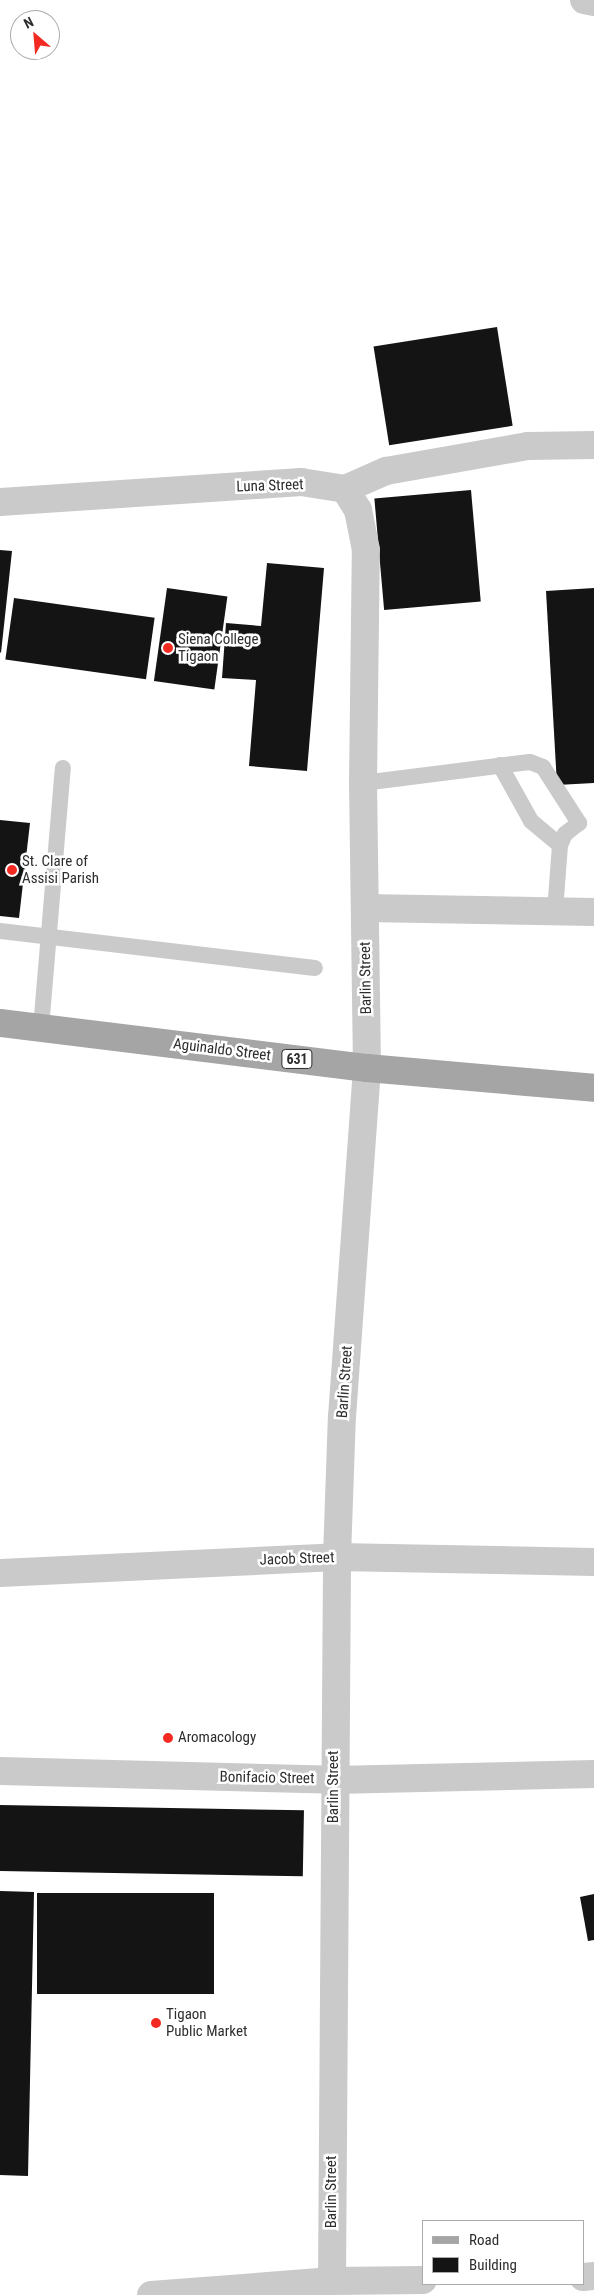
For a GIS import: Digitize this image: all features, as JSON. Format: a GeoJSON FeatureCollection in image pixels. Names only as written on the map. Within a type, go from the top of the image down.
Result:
{"type":"FeatureCollection","features":[{"type":"Feature","properties":{"kind":"main road","name":"Aguinaldo Street"},"geometry":{"type":"LineString","coordinates":[[0,1023],[367,1068],[594,1088]]}},
{"type":"Feature","properties":{"kind":"street"},"geometry":{"type":"LineString","coordinates":[[584,0],[594,2]]}},
{"type":"Feature","properties":{"kind":"street"},"geometry":{"type":"LineString","coordinates":[[345,489],[386,471],[528,446],[594,445]]}},
{"type":"Feature","properties":{"kind":"street","name":"Luna Street"},"geometry":{"type":"LineString","coordinates":[[0,502],[301,482],[345,489]]}},
{"type":"Feature","properties":{"kind":"street","name":"Barlin Street"},"geometry":{"type":"LineString","coordinates":[[332,2281],[337,1557],[342,1416],[367,1068],[363,783],[366,550],[358,510],[345,489]]}},
{"type":"Feature","properties":{"kind":"street"},"geometry":{"type":"LineString","coordinates":[[366,908],[594,912]]}},
{"type":"Feature","properties":{"kind":"street","name":"Jacob Street"},"geometry":{"type":"LineString","coordinates":[[0,1573],[337,1557],[594,1562]]}},
{"type":"Feature","properties":{"kind":"street","name":"Bonifacio Street"},"geometry":{"type":"LineString","coordinates":[[0,1772],[334,1780],[594,1774]]}},
{"type":"Feature","properties":{"kind":"street"},"geometry":{"type":"LineString","coordinates":[[151,2295],[332,2281],[422,2280]]}},
{"type":"Feature","properties":{"kind":"lane"},"geometry":{"type":"LineString","coordinates":[[363,783],[530,762],[543,767],[578,817],[579,823],[565,834],[560,845],[555,912]]}},
{"type":"Feature","properties":{"kind":"lane"},"geometry":{"type":"LineString","coordinates":[[500,765],[531,821],[560,845]]}},
{"type":"Feature","properties":{"kind":"lane"},"geometry":{"type":"LineString","coordinates":[[41,1028],[63,768]]}},
{"type":"Feature","properties":{"kind":"lane"},"geometry":{"type":"LineString","coordinates":[[0,931],[315,968]]}},
{"type":"Feature","properties":{"kind":"building"},"geometry":{"type":"Polygon","coordinates":[[[497,327],[513,426],[389,445],[374,347],[497,327]]]}},
{"type":"Feature","properties":{"kind":"building"},"geometry":{"type":"Polygon","coordinates":[[[471,490],[481,602],[384,610],[374,498],[471,490]]]}},
{"type":"Feature","properties":{"kind":"building"},"geometry":{"type":"Polygon","coordinates":[[[0,550],[12,551],[1,653],[0,652],[0,550]]]}},
{"type":"Feature","properties":{"kind":"building"},"geometry":{"type":"Polygon","coordinates":[[[267,563],[324,568],[307,771],[249,766],[256,680],[222,678],[226,623],[261,626],[267,563]]]}},
{"type":"Feature","properties":{"kind":"building"},"geometry":{"type":"Polygon","coordinates":[[[167,588],[227,596],[214,690],[154,681],[167,588]]]}},
{"type":"Feature","properties":{"kind":"building"},"geometry":{"type":"Polygon","coordinates":[[[594,588],[594,783],[557,785],[546,591],[594,588]]]}},
{"type":"Feature","properties":{"kind":"building"},"geometry":{"type":"Polygon","coordinates":[[[14,598],[155,618],[146,679],[5,659],[14,598]]]}},
{"type":"Feature","properties":{"kind":"building","name":"St. Clare of Assisi Parish"},"geometry":{"type":"Polygon","coordinates":[[[0,820],[30,823],[19,918],[0,916],[0,820]]]}},
{"type":"Feature","properties":{"kind":"building"},"geometry":{"type":"Polygon","coordinates":[[[0,1805],[304,1810],[303,1876],[0,1871],[0,1805]]]}},
{"type":"Feature","properties":{"kind":"building"},"geometry":{"type":"Polygon","coordinates":[[[0,1891],[34,1892],[28,2176],[0,2175],[0,1891]]]}},
{"type":"Feature","properties":{"kind":"building"},"geometry":{"type":"Polygon","coordinates":[[[37,1893],[214,1893],[214,1994],[37,1994],[37,1893]]]}},
{"type":"Feature","properties":{"kind":"building"},"geometry":{"type":"Polygon","coordinates":[[[594,1894],[594,1940],[588,1941],[580,1897],[594,1894]]]}},
{"type":"Feature","properties":{"kind":"place","name":"Siena College Tigaon"},"geometry":{"type":"Point","coordinates":[168,648]}},
{"type":"Feature","properties":{"kind":"place","name":"St. Clare of Assisi Parish"},"geometry":{"type":"Point","coordinates":[12,870]}},
{"type":"Feature","properties":{"kind":"place","name":"Aromacology"},"geometry":{"type":"Point","coordinates":[168,1738]}},
{"type":"Feature","properties":{"kind":"place","name":"Tigaon Public Market"},"geometry":{"type":"Point","coordinates":[156,2023]}}]}
